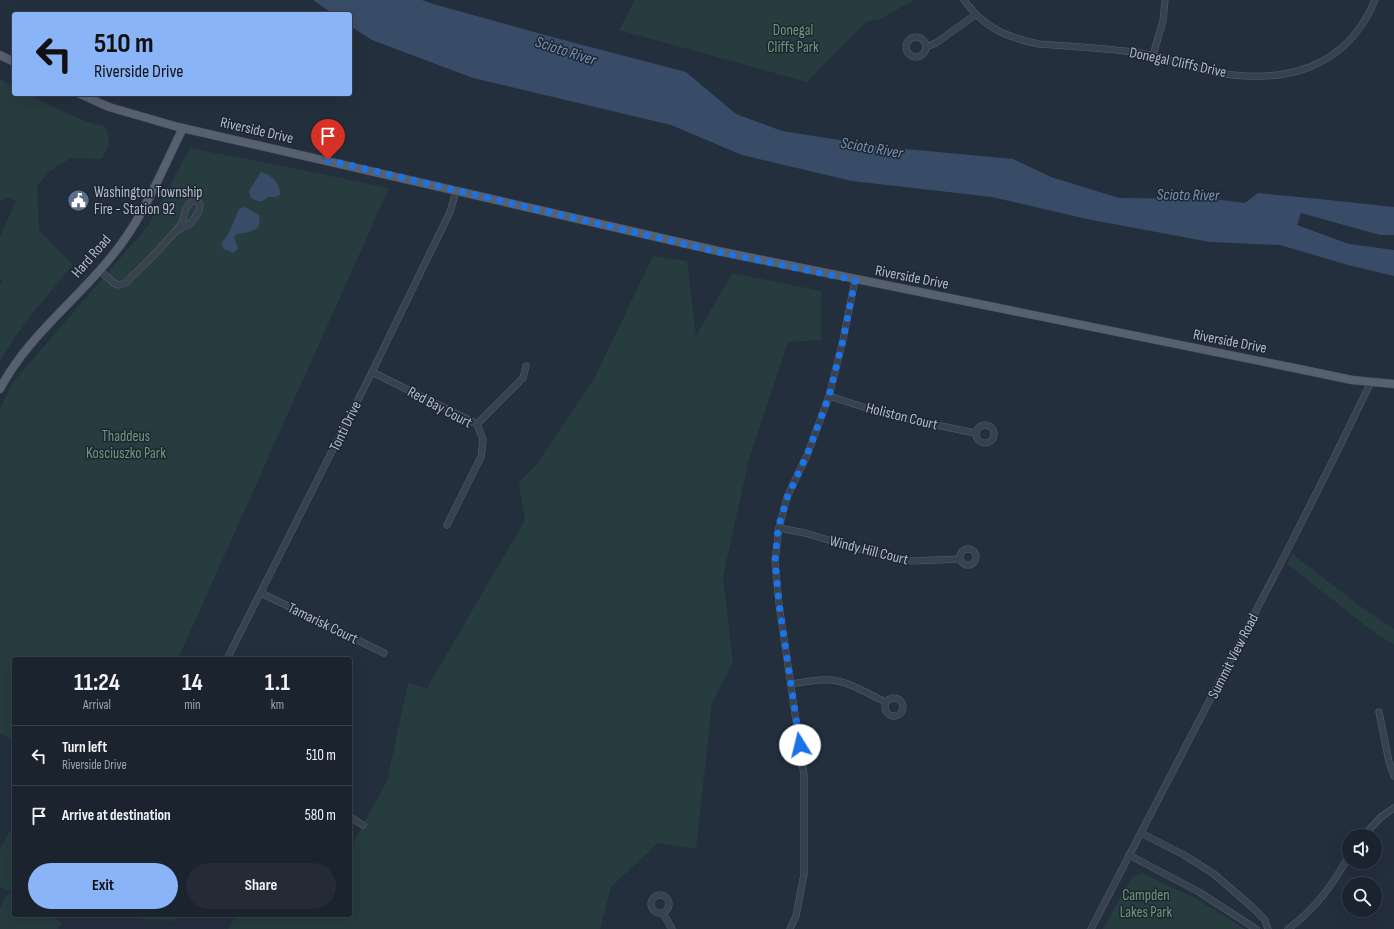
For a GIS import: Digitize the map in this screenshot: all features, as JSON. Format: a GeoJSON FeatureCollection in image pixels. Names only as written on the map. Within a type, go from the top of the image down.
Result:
{"type":"FeatureCollection","features":[{"type":"Feature","properties":{"kind":"main road"},"geometry":{"type":"LineString","coordinates":[[0,56],[12,61]]}},
{"type":"Feature","properties":{"kind":"main road","name":"Riverside Drive"},"geometry":{"type":"LineString","coordinates":[[85,96],[110,107],[183,128],[718,252],[1304,370],[1371,382],[1394,384]]}},
{"type":"Feature","properties":{"kind":"main road","name":"Hard Road"},"geometry":{"type":"LineString","coordinates":[[0,389],[25,351],[111,257],[136,223],[183,128]]}},
{"type":"Feature","properties":{"kind":"street","name":"Donegal Cliffs Drive"},"geometry":{"type":"LineString","coordinates":[[964,0],[975,14],[992,28],[1005,35],[1026,42],[1118,50],[1153,55],[1182,64],[1218,72],[1258,76],[1291,73],[1322,62],[1343,48],[1356,34],[1365,22],[1375,0]]}},
{"type":"Feature","properties":{"kind":"street"},"geometry":{"type":"LineString","coordinates":[[1153,55],[1162,21],[1165,0]]}},
{"type":"Feature","properties":{"kind":"street"},"geometry":{"type":"LineString","coordinates":[[926,47],[936,43],[975,14]]}},
{"type":"Feature","properties":{"kind":"street","name":"Tonti Drive"},"geometry":{"type":"LineString","coordinates":[[228,657],[372,372],[450,212],[456,191]]}},
{"type":"Feature","properties":{"kind":"street"},"geometry":{"type":"LineString","coordinates":[[99,270],[114,283],[122,284],[129,280],[175,232],[182,223],[186,208],[192,201],[196,201],[200,204],[199,211],[190,224],[175,232]]}},
{"type":"Feature","properties":{"kind":"street"},"geometry":{"type":"LineString","coordinates":[[790,929],[796,916],[804,874],[804,775],[779,604],[775,561],[778,528],[787,498],[808,452],[829,396],[843,340],[855,280]]}},
{"type":"Feature","properties":{"kind":"street"},"geometry":{"type":"LineString","coordinates":[[477,424],[522,378],[526,366]]}},
{"type":"Feature","properties":{"kind":"street","name":"Red Bay Court"},"geometry":{"type":"LineString","coordinates":[[372,372],[477,424],[483,440],[481,457],[448,524]]}},
{"type":"Feature","properties":{"kind":"street","name":"Summit View Road"},"geometry":{"type":"LineString","coordinates":[[1091,929],[1332,462],[1371,382]]}},
{"type":"Feature","properties":{"kind":"street","name":"Holiston Court"},"geometry":{"type":"LineString","coordinates":[[829,396],[888,415],[975,433]]}},
{"type":"Feature","properties":{"kind":"street","name":"Windy Hill Court"},"geometry":{"type":"LineString","coordinates":[[778,528],[805,533],[855,548],[912,561],[960,559]]}},
{"type":"Feature","properties":{"kind":"street","name":"Tamarisk Court"},"geometry":{"type":"LineString","coordinates":[[261,593],[384,653]]}},
{"type":"Feature","properties":{"kind":"street"},"geometry":{"type":"LineString","coordinates":[[791,684],[814,680],[832,680],[850,685],[886,702]]}},
{"type":"Feature","properties":{"kind":"street"},"geometry":{"type":"LineString","coordinates":[[1379,712],[1389,762],[1394,776]]}},
{"type":"Feature","properties":{"kind":"street"},"geometry":{"type":"LineString","coordinates":[[1370,829],[1381,817],[1394,808]]}},
{"type":"Feature","properties":{"kind":"street"},"geometry":{"type":"LineString","coordinates":[[352,818],[363,825]]}},
{"type":"Feature","properties":{"kind":"street"},"geometry":{"type":"LineString","coordinates":[[1141,833],[1184,855],[1214,874],[1265,920],[1268,929]]}},
{"type":"Feature","properties":{"kind":"street"},"geometry":{"type":"LineString","coordinates":[[1129,855],[1199,892],[1256,929]]}},
{"type":"Feature","properties":{"kind":"street"},"geometry":{"type":"LineString","coordinates":[[1288,929],[1302,918],[1323,897],[1342,868]]}},
{"type":"Feature","properties":{"kind":"street"},"geometry":{"type":"LineString","coordinates":[[663,913],[672,929]]}},
{"type":"Feature","properties":{"kind":"green space","name":"Donegal Cliffs Park"},"geometry":{"type":"Polygon","coordinates":[[[635,0],[914,0],[880,19],[867,21],[807,82],[619,30],[635,0]]]}},
{"type":"Feature","properties":{"kind":"green space"},"geometry":{"type":"Polygon","coordinates":[[[0,79],[12,86],[12,96],[32,96],[85,121],[103,126],[107,130],[109,143],[106,152],[101,159],[71,158],[50,171],[37,185],[39,230],[73,265],[25,323],[0,361],[0,286],[2,280],[0,279],[0,236],[16,201],[6,197],[0,202],[0,79]]]}},
{"type":"Feature","properties":{"kind":"green space","name":"Thaddeus Kosciuszko Park"},"geometry":{"type":"Polygon","coordinates":[[[190,148],[389,188],[179,657],[12,657],[12,739],[0,733],[0,409],[13,382],[148,226],[190,148]]]}},
{"type":"Feature","properties":{"kind":"green space"},"geometry":{"type":"Polygon","coordinates":[[[653,256],[687,261],[696,336],[732,273],[821,291],[821,340],[788,342],[749,459],[723,577],[733,663],[712,703],[696,849],[658,843],[611,887],[600,929],[228,929],[235,917],[352,917],[352,845],[387,781],[408,683],[427,688],[525,520],[519,485],[522,479],[536,465],[595,377],[653,256]]]}},
{"type":"Feature","properties":{"kind":"green space"},"geometry":{"type":"Polygon","coordinates":[[[1292,554],[1364,609],[1394,629],[1394,644],[1379,636],[1287,564],[1292,554]]]}},
{"type":"Feature","properties":{"kind":"green space"},"geometry":{"type":"Polygon","coordinates":[[[9,832],[12,834],[12,893],[0,887],[0,850],[9,832]]]}},
{"type":"Feature","properties":{"kind":"green space","name":"Campden Lakes Park"},"geometry":{"type":"Polygon","coordinates":[[[1142,873],[1195,898],[1245,929],[1103,929],[1132,877],[1142,873]]]}},
{"type":"Feature","properties":{"kind":"green space"},"geometry":{"type":"Polygon","coordinates":[[[8,893],[12,896],[12,917],[52,917],[62,922],[58,929],[0,929],[0,908],[8,893]]]}},
{"type":"Feature","properties":{"kind":"green space"},"geometry":{"type":"Polygon","coordinates":[[[124,917],[178,917],[175,921],[124,917]]]}},
{"type":"Feature","properties":{"kind":"water","name":"Scioto River"},"geometry":{"type":"Polygon","coordinates":[[[313,0],[422,0],[552,37],[686,72],[736,114],[782,131],[884,147],[1013,159],[1051,177],[1119,198],[1214,199],[1245,203],[1258,193],[1394,207],[1394,235],[1380,235],[1301,213],[1297,225],[1349,244],[1394,250],[1394,276],[1348,265],[1280,245],[1210,242],[1087,219],[992,197],[852,181],[742,155],[671,125],[473,78],[372,40],[352,27],[352,12],[330,12],[313,0]]]}},
{"type":"Feature","properties":{"kind":"water"},"geometry":{"type":"Polygon","coordinates":[[[261,172],[275,180],[279,187],[280,195],[268,197],[260,201],[251,198],[249,191],[261,172]]]}},
{"type":"Feature","properties":{"kind":"water"},"geometry":{"type":"Polygon","coordinates":[[[245,207],[259,215],[259,225],[250,232],[237,234],[234,237],[238,248],[233,253],[224,249],[221,243],[228,235],[239,209],[245,207]]]}},
{"type":"Feature","properties":{"kind":"place","name":"Washington Township Fire - Station 92"},"geometry":{"type":"Point","coordinates":[78,201]}},
{"type":"Feature","properties":{"kind":"route"},"geometry":{"type":"LineString","coordinates":[[328,160],[718,252],[855,280],[843,340],[829,396],[808,452],[787,498],[778,528],[775,561],[779,604],[800,745]]}}]}
